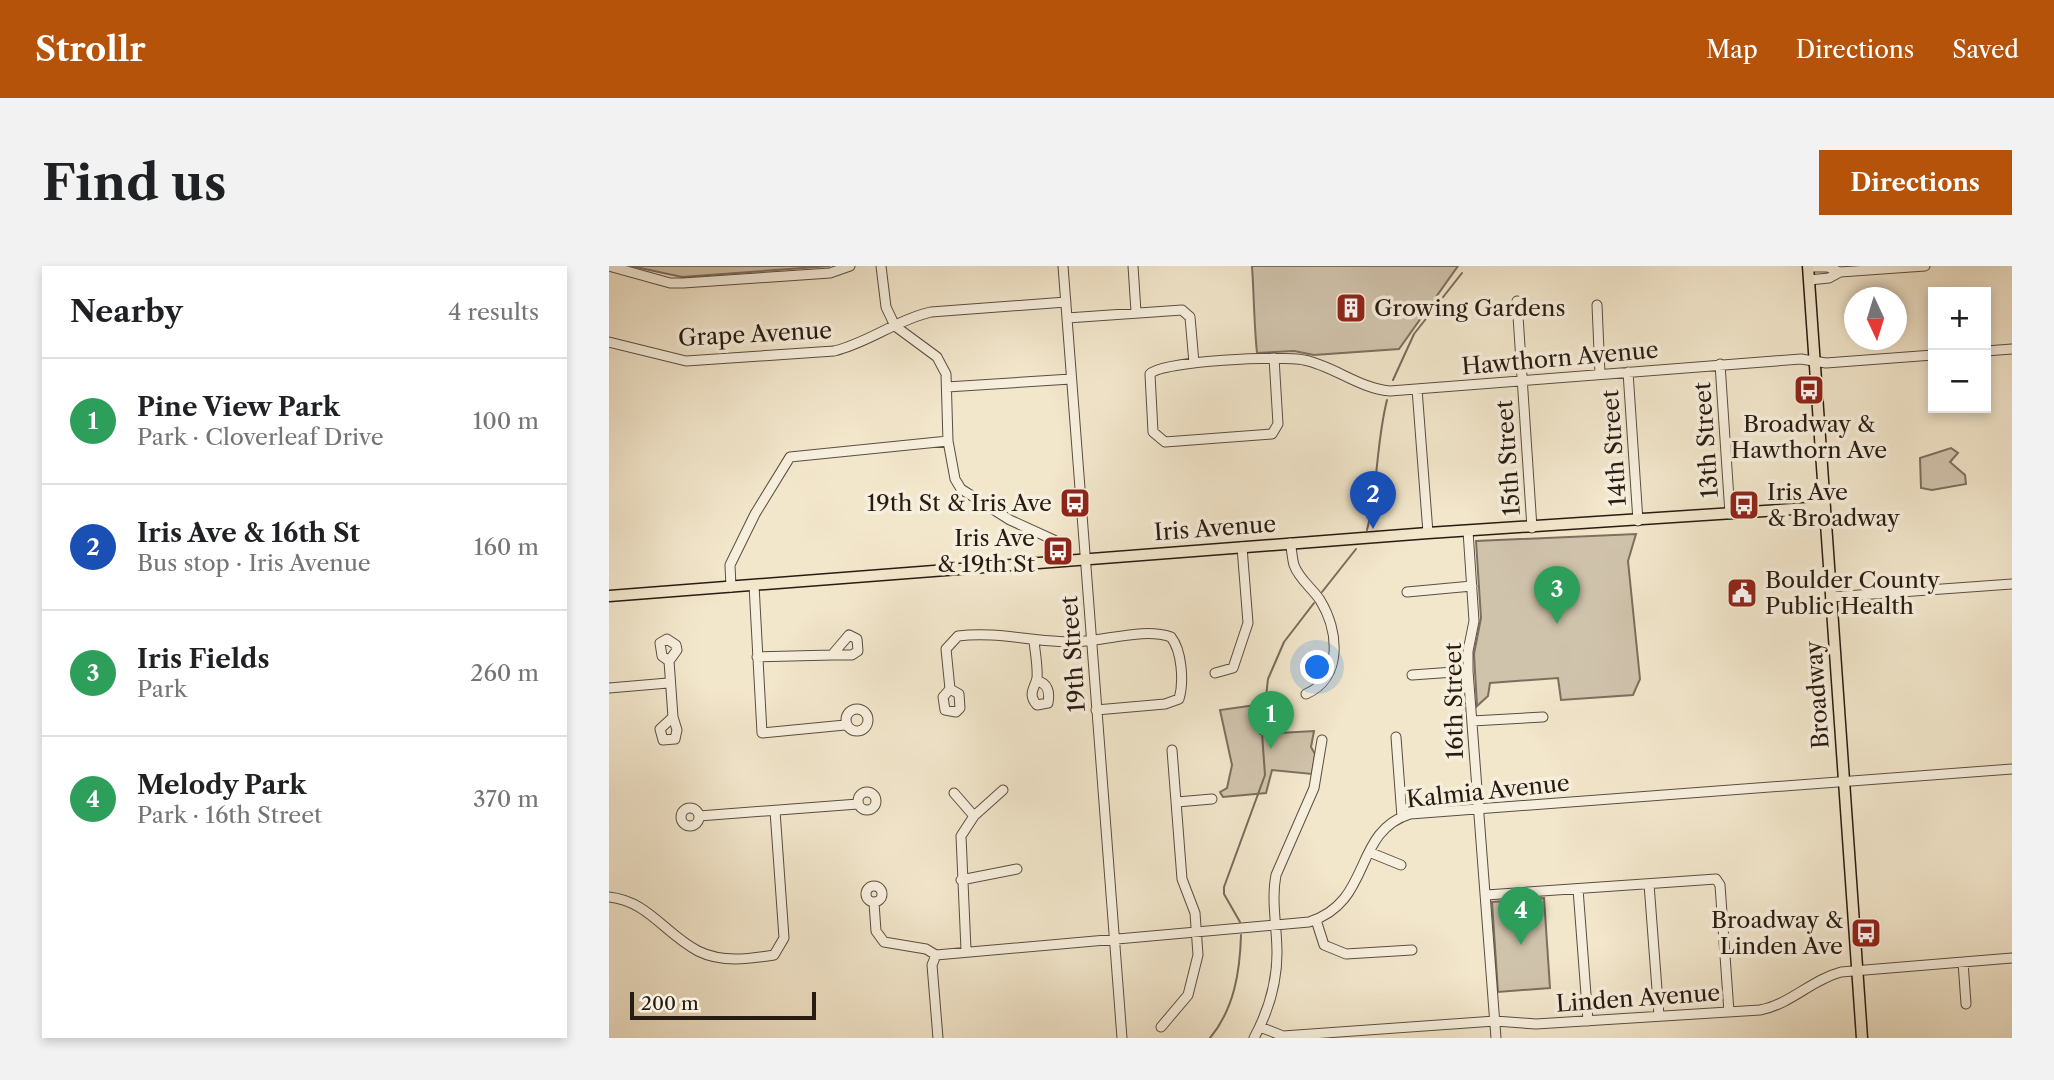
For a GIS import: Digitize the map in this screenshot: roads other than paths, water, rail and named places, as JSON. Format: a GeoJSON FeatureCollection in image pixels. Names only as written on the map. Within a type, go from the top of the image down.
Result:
{"type":"FeatureCollection","features":[{"type":"Feature","properties":{"kind":"main road","name":"Broadway"},"geometry":{"type":"LineString","coordinates":[[1808,267],[1862,1038]]}},
{"type":"Feature","properties":{"kind":"main road","name":"Iris Avenue"},"geometry":{"type":"LineString","coordinates":[[609,596],[1427,533],[1825,507]]}},
{"type":"Feature","properties":{"kind":"street"},"geometry":{"type":"LineString","coordinates":[[609,266],[670,283],[683,284],[830,273],[851,266]]}},
{"type":"Feature","properties":{"kind":"street"},"geometry":{"type":"LineString","coordinates":[[881,266],[886,307],[895,326],[937,357],[946,374],[948,441],[955,479],[966,495],[1054,540]]}},
{"type":"Feature","properties":{"kind":"street","name":"19th Street"},"geometry":{"type":"LineString","coordinates":[[1063,266],[1122,1038]]}},
{"type":"Feature","properties":{"kind":"street"},"geometry":{"type":"LineString","coordinates":[[1133,266],[1136,312]]}},
{"type":"Feature","properties":{"kind":"street"},"geometry":{"type":"LineString","coordinates":[[1809,280],[1829,278],[1840,272],[1925,266]]}},
{"type":"Feature","properties":{"kind":"street"},"geometry":{"type":"LineString","coordinates":[[1808,267],[1828,267],[1840,272]]}},
{"type":"Feature","properties":{"kind":"street","name":"15th Street"},"geometry":{"type":"LineString","coordinates":[[1517,301],[1532,528]]}},
{"type":"Feature","properties":{"kind":"street","name":"Grape Avenue"},"geometry":{"type":"LineString","coordinates":[[609,342],[686,361],[834,351],[849,348],[931,312],[1066,302]]}},
{"type":"Feature","properties":{"kind":"street"},"geometry":{"type":"LineString","coordinates":[[1597,305],[1600,374]]}},
{"type":"Feature","properties":{"kind":"street"},"geometry":{"type":"LineString","coordinates":[[1067,318],[1179,309],[1187,313],[1194,363]]}},
{"type":"Feature","properties":{"kind":"street"},"geometry":{"type":"LineString","coordinates":[[1991,351],[2012,349]]}},
{"type":"Feature","properties":{"kind":"street","name":"Hawthorn Avenue"},"geometry":{"type":"LineString","coordinates":[[1274,358],[1278,424],[1273,432],[1160,440],[1153,432],[1150,374],[1158,367],[1194,363],[1274,358],[1303,359],[1324,365],[1378,390],[1720,364],[1801,359],[1815,363],[1928,355]]}},
{"type":"Feature","properties":{"kind":"street","name":"13th Street"},"geometry":{"type":"LineString","coordinates":[[1720,364],[1730,514]]}},
{"type":"Feature","properties":{"kind":"street","name":"14th Street"},"geometry":{"type":"LineString","coordinates":[[1628,372],[1638,521]]}},
{"type":"Feature","properties":{"kind":"street"},"geometry":{"type":"LineString","coordinates":[[947,387],[1071,379]]}},
{"type":"Feature","properties":{"kind":"street"},"geometry":{"type":"LineString","coordinates":[[1417,389],[1427,533]]}},
{"type":"Feature","properties":{"kind":"street"},"geometry":{"type":"LineString","coordinates":[[731,587],[730,565],[755,514],[790,457],[948,441]]}},
{"type":"Feature","properties":{"kind":"street","name":"16th Street"},"geometry":{"type":"LineString","coordinates":[[1468,531],[1474,621],[1468,651],[1468,671],[1496,1038]]}},
{"type":"Feature","properties":{"kind":"street"},"geometry":{"type":"LineString","coordinates":[[1290,544],[1294,565],[1321,601],[1333,636],[1331,671],[1320,687],[1306,694]]}},
{"type":"Feature","properties":{"kind":"street"},"geometry":{"type":"LineString","coordinates":[[1215,673],[1233,667],[1247,629],[1242,547]]}},
{"type":"Feature","properties":{"kind":"street"},"geometry":{"type":"LineString","coordinates":[[1831,597],[2012,584]]}},
{"type":"Feature","properties":{"kind":"street"},"geometry":{"type":"LineString","coordinates":[[754,585],[762,733],[845,725]]}},
{"type":"Feature","properties":{"kind":"street"},"geometry":{"type":"LineString","coordinates":[[1407,592],[1472,586]]}},
{"type":"Feature","properties":{"kind":"street"},"geometry":{"type":"LineString","coordinates":[[950,690],[946,649],[953,639],[982,633],[1034,641],[1091,641],[1156,634],[1171,637],[1179,653],[1179,699],[1165,704],[1096,710]]}},
{"type":"Feature","properties":{"kind":"street"},"geometry":{"type":"LineString","coordinates":[[1034,641],[1037,681]]}},
{"type":"Feature","properties":{"kind":"street"},"geometry":{"type":"LineString","coordinates":[[757,657],[832,655]]}},
{"type":"Feature","properties":{"kind":"street"},"geometry":{"type":"LineString","coordinates":[[669,662],[673,718]]}},
{"type":"Feature","properties":{"kind":"street"},"geometry":{"type":"LineString","coordinates":[[1412,675],[1468,671]]}},
{"type":"Feature","properties":{"kind":"street"},"geometry":{"type":"LineString","coordinates":[[609,688],[669,683]]}},
{"type":"Feature","properties":{"kind":"street"},"geometry":{"type":"LineString","coordinates":[[1472,721],[1543,716]]}},
{"type":"Feature","properties":{"kind":"street"},"geometry":{"type":"LineString","coordinates":[[1396,737],[1402,817]]}},
{"type":"Feature","properties":{"kind":"street"},"geometry":{"type":"LineString","coordinates":[[1254,1038],[1276,974],[1273,889],[1276,875],[1314,788],[1322,740]]}},
{"type":"Feature","properties":{"kind":"street"},"geometry":{"type":"LineString","coordinates":[[1161,1027],[1181,1007],[1193,982],[1198,955],[1193,904],[1182,879],[1172,750]]}},
{"type":"Feature","properties":{"kind":"street","name":"Kalmia Avenue"},"geometry":{"type":"LineString","coordinates":[[936,955],[967,950],[1316,920],[1346,899],[1383,829],[1402,817],[2012,769]]}},
{"type":"Feature","properties":{"kind":"street"},"geometry":{"type":"LineString","coordinates":[[967,950],[961,880],[961,836],[974,816],[1003,790]]}},
{"type":"Feature","properties":{"kind":"street"},"geometry":{"type":"LineString","coordinates":[[954,793],[974,816]]}},
{"type":"Feature","properties":{"kind":"street"},"geometry":{"type":"LineString","coordinates":[[1177,802],[1212,799]]}},
{"type":"Feature","properties":{"kind":"street"},"geometry":{"type":"LineString","coordinates":[[699,816],[858,804]]}},
{"type":"Feature","properties":{"kind":"street"},"geometry":{"type":"LineString","coordinates":[[609,897],[646,909],[689,946],[711,956],[754,958],[774,955],[781,948],[784,939],[775,811]]}},
{"type":"Feature","properties":{"kind":"street"},"geometry":{"type":"LineString","coordinates":[[1369,852],[1401,865]]}},
{"type":"Feature","properties":{"kind":"street"},"geometry":{"type":"LineString","coordinates":[[961,880],[1017,869]]}},
{"type":"Feature","properties":{"kind":"street"},"geometry":{"type":"LineString","coordinates":[[1486,895],[1716,879],[1720,885],[1729,1012]]}},
{"type":"Feature","properties":{"kind":"street"},"geometry":{"type":"LineString","coordinates":[[1649,884],[1659,1016]]}},
{"type":"Feature","properties":{"kind":"street"},"geometry":{"type":"LineString","coordinates":[[1578,889],[1588,1021]]}},
{"type":"Feature","properties":{"kind":"street"},"geometry":{"type":"LineString","coordinates":[[874,903],[876,931],[884,942],[926,949],[936,955],[932,965],[938,1038]]}},
{"type":"Feature","properties":{"kind":"street"},"geometry":{"type":"LineString","coordinates":[[1316,920],[1324,945],[1339,954],[1412,950]]}},
{"type":"Feature","properties":{"kind":"street","name":"Linden Avenue"},"geometry":{"type":"LineString","coordinates":[[1260,1027],[1283,1036],[1495,1021],[1536,1024],[1729,1012],[1771,1008],[1787,1002],[1822,978],[1859,971],[2012,958]]}},
{"type":"Feature","properties":{"kind":"street"},"geometry":{"type":"LineString","coordinates":[[1963,962],[1966,1004]]}},
{"type":"Feature","properties":{"kind":"waterway"},"geometry":{"type":"LineString","coordinates":[[1393,380],[1414,334],[1462,273]]}},
{"type":"Feature","properties":{"kind":"waterway"},"geometry":{"type":"LineString","coordinates":[[1367,530],[1387,400]]}},
{"type":"Feature","properties":{"kind":"waterway"},"geometry":{"type":"LineString","coordinates":[[1322,592],[1356,549]]}},
{"type":"Feature","properties":{"kind":"waterway"},"geometry":{"type":"LineString","coordinates":[[1240,922],[1224,894],[1224,887],[1265,775],[1262,733],[1268,679],[1284,642],[1314,603]]}},
{"type":"Feature","properties":{"kind":"waterway"},"geometry":{"type":"LineString","coordinates":[[1210,1038],[1225,1015],[1234,989],[1241,935]]}},
{"type":"Feature","properties":{"kind":"place","name":"Growing Gardens"},"geometry":{"type":"Point","coordinates":[1351,308]}},
{"type":"Feature","properties":{"kind":"place","name":"Broadway & Hawthorn Ave"},"geometry":{"type":"Point","coordinates":[1809,390]}},
{"type":"Feature","properties":{"kind":"place","name":"19th St & Iris Ave"},"geometry":{"type":"Point","coordinates":[1075,503]}},
{"type":"Feature","properties":{"kind":"place","name":"Iris Ave & Broadway"},"geometry":{"type":"Point","coordinates":[1744,505]}},
{"type":"Feature","properties":{"kind":"place","name":"Iris Ave & 16th St"},"geometry":{"type":"Point","coordinates":[1373,529]}},
{"type":"Feature","properties":{"kind":"place","name":"Iris Ave & 19th St"},"geometry":{"type":"Point","coordinates":[1058,551]}},
{"type":"Feature","properties":{"kind":"place","name":"Boulder County Public Health"},"geometry":{"type":"Point","coordinates":[1742,593]}},
{"type":"Feature","properties":{"kind":"place","name":"Iris Fields"},"geometry":{"type":"Point","coordinates":[1557,624]}},
{"type":"Feature","properties":{"kind":"place","name":"Pine View Park"},"geometry":{"type":"Point","coordinates":[1271,749]}},
{"type":"Feature","properties":{"kind":"place","name":"Broadway & Linden Ave"},"geometry":{"type":"Point","coordinates":[1866,933]}},
{"type":"Feature","properties":{"kind":"place","name":"Melody Park"},"geometry":{"type":"Point","coordinates":[1521,945]}}]}
